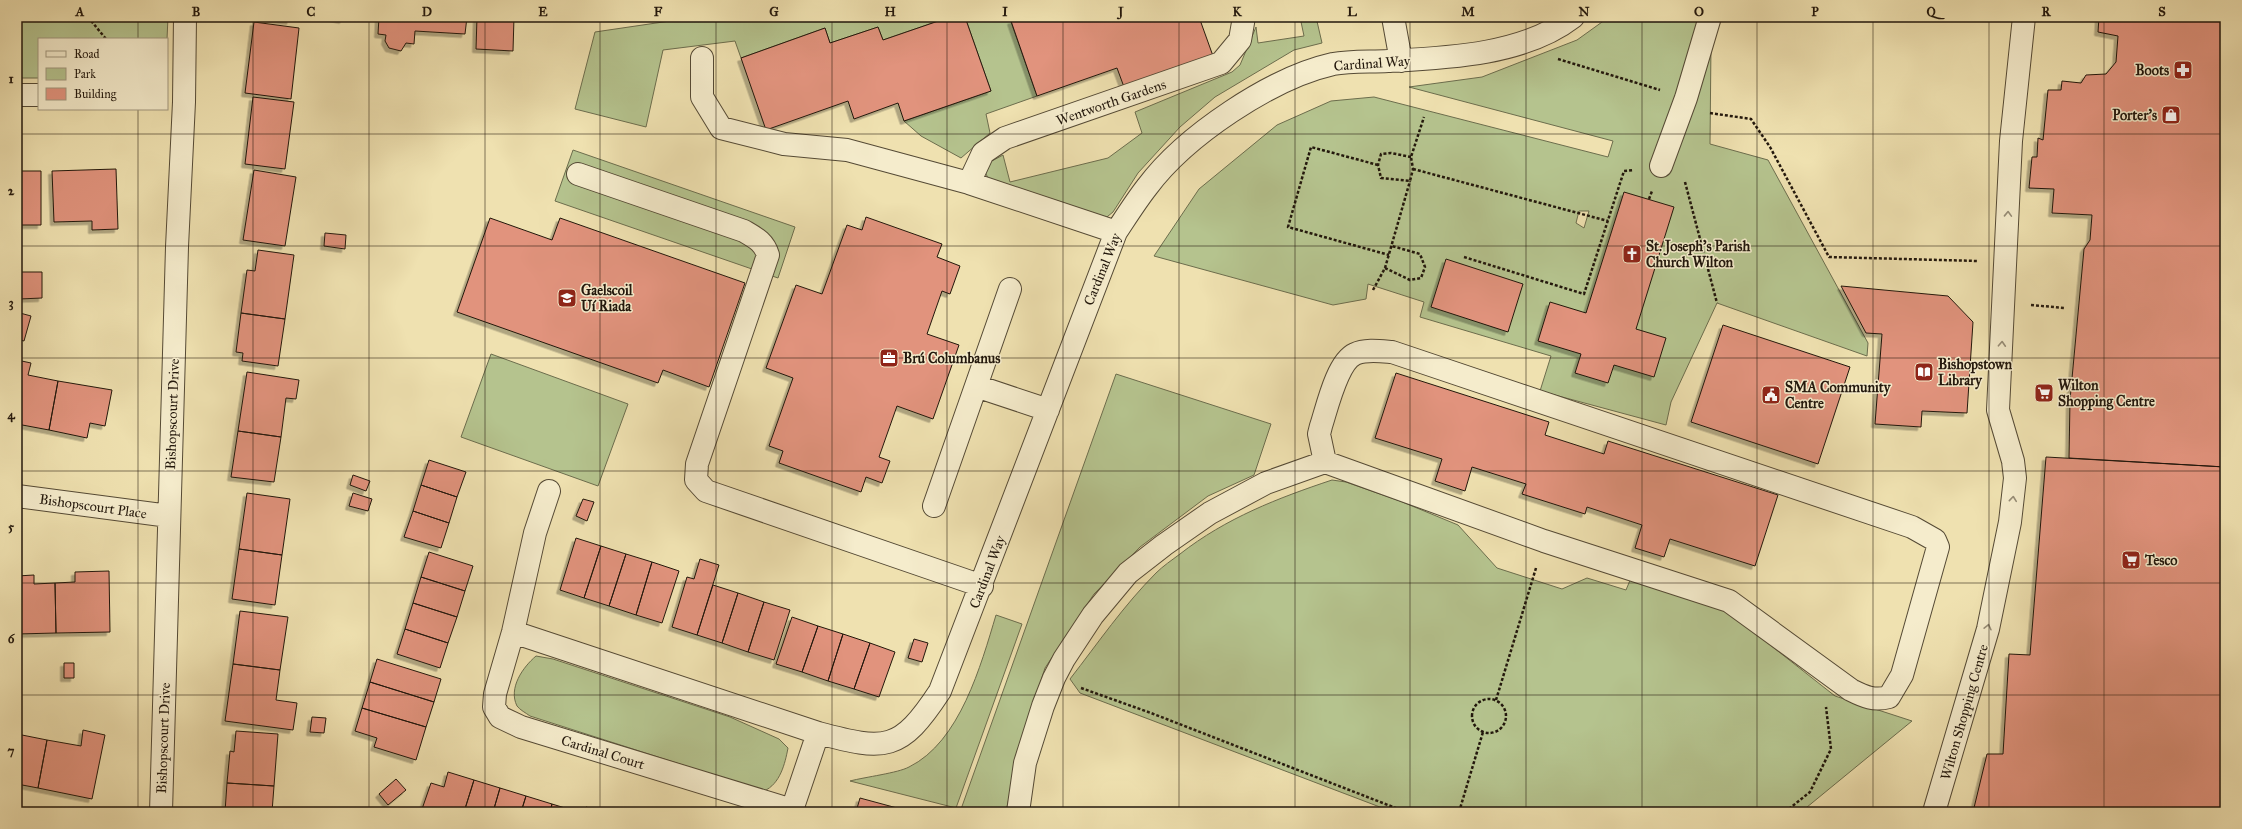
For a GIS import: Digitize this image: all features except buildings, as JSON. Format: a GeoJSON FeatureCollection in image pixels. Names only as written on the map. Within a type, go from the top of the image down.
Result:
{"type":"FeatureCollection","features":[{"type":"Feature","properties":{"kind":"street","name":"Bishopscourt Drive"},"geometry":{"type":"LineString","coordinates":[[161,812],[177,247],[175,101],[185,17]]}},
{"type":"Feature","properties":{"kind":"street","name":"Wentworth Gardens"},"geometry":{"type":"LineString","coordinates":[[969,183],[983,154],[1006,138],[1221,63],[1240,40],[1244,17]]}},
{"type":"Feature","properties":{"kind":"street"},"geometry":{"type":"LineString","coordinates":[[1393,17],[1401,61]]}},
{"type":"Feature","properties":{"kind":"street","name":"Cardinal Way"},"geometry":{"type":"LineString","coordinates":[[818,733],[854,743],[877,745],[902,738],[918,724],[940,691],[982,586],[1116,232],[1148,186],[1194,138],[1238,107],[1282,82],[1334,64],[1401,61],[1477,54],[1525,42],[1573,17]]}},
{"type":"Feature","properties":{"kind":"street"},"geometry":{"type":"LineString","coordinates":[[1661,166],[1686,98],[1710,17]]}},
{"type":"Feature","properties":{"kind":"street","name":"Wilton Shopping Centre"},"geometry":{"type":"LineString","coordinates":[[1934,812],[1988,629],[2010,522],[2015,478],[2013,461],[1998,410],[2011,141],[2024,17]]}},
{"type":"Feature","properties":{"kind":"street"},"geometry":{"type":"LineString","coordinates":[[702,58],[702,97],[721,128],[756,139],[784,144],[847,150],[969,183],[1116,232]]}},
{"type":"Feature","properties":{"kind":"street"},"geometry":{"type":"LineString","coordinates":[[17,95],[38,95]]}},
{"type":"Feature","properties":{"kind":"street"},"geometry":{"type":"LineString","coordinates":[[578,174],[744,231],[757,238],[765,246],[768,255],[697,464],[696,480],[706,491],[982,586]]}},
{"type":"Feature","properties":{"kind":"street"},"geometry":{"type":"LineString","coordinates":[[934,506],[1010,289]]}},
{"type":"Feature","properties":{"kind":"street"},"geometry":{"type":"LineString","coordinates":[[1018,812],[1025,763],[1043,706],[1054,678],[1064,658],[1093,615],[1134,568],[1210,513],[1266,483],[1325,462],[1544,541],[1729,601],[1851,690],[1864,697],[1878,700],[1889,697],[1902,675],[1938,547],[1935,540],[1912,527],[1392,352],[1373,351],[1355,354],[1343,363],[1320,426],[1320,438],[1325,462]]}},
{"type":"Feature","properties":{"kind":"street"},"geometry":{"type":"LineString","coordinates":[[976,386],[1048,410]]}},
{"type":"Feature","properties":{"kind":"street","name":"Cardinal Court"},"geometry":{"type":"LineString","coordinates":[[549,491],[535,533],[513,632],[495,694],[494,707],[500,717],[521,727],[792,811],[818,733]]}},
{"type":"Feature","properties":{"kind":"street","name":"Bishopscourt Place"},"geometry":{"type":"LineString","coordinates":[[17,496],[169,516]]}},
{"type":"Feature","properties":{"kind":"street"},"geometry":{"type":"LineString","coordinates":[[513,632],[818,733]]}},
{"type":"Feature","properties":{"kind":"path"},"geometry":{"type":"LineString","coordinates":[[88,17],[105,38]]}},
{"type":"Feature","properties":{"kind":"path"},"geometry":{"type":"LineString","coordinates":[[1703,112],[1751,119],[1770,147],[1829,257],[1979,261]]}},
{"type":"Feature","properties":{"kind":"path"},"geometry":{"type":"LineString","coordinates":[[1373,290],[1385,268],[1392,246],[1413,169],[1411,157],[1424,117]]}},
{"type":"Feature","properties":{"kind":"path"},"geometry":{"type":"LineString","coordinates":[[1378,165],[1311,148],[1288,227],[1389,255]]}},
{"type":"Feature","properties":{"kind":"path"},"geometry":{"type":"LineString","coordinates":[[1410,181],[1381,178],[1378,165],[1381,154],[1392,153],[1411,157]]}},
{"type":"Feature","properties":{"kind":"path"},"geometry":{"type":"LineString","coordinates":[[1464,257],[1584,294],[1624,171],[1661,166]]}},
{"type":"Feature","properties":{"kind":"path"},"geometry":{"type":"LineString","coordinates":[[1413,169],[1608,221]]}},
{"type":"Feature","properties":{"kind":"path"},"geometry":{"type":"LineString","coordinates":[[1385,268],[1410,280],[1421,278],[1425,267],[1420,254],[1392,246]]}},
{"type":"Feature","properties":{"kind":"path"},"geometry":{"type":"LineString","coordinates":[[1496,700],[1544,541]]}},
{"type":"Feature","properties":{"kind":"path"},"geometry":{"type":"LineString","coordinates":[[1054,678],[1151,713],[1406,812]]}},
{"type":"Feature","properties":{"kind":"path"},"geometry":{"type":"LineString","coordinates":[[1485,699],[1496,700],[1505,708],[1506,720],[1500,730],[1495,732],[1483,732],[1475,726],[1472,715],[1473,710],[1476,705],[1485,699]]}},
{"type":"Feature","properties":{"kind":"path"},"geometry":{"type":"LineString","coordinates":[[1785,812],[1810,792],[1831,749],[1825,704]]}},
{"type":"Feature","properties":{"kind":"path"},"geometry":{"type":"LineString","coordinates":[[1459,812],[1483,732]]}},
{"type":"Feature","properties":{"kind":"green space"},"geometry":{"type":"Polygon","coordinates":[[[17,17],[168,17],[167,38],[38,38],[38,78],[17,78],[17,17]]]}},
{"type":"Feature","properties":{"kind":"green space"},"geometry":{"type":"Polygon","coordinates":[[[697,17],[950,17],[883,40],[878,27],[830,43],[825,28],[741,58],[735,41],[663,50],[646,127],[575,109],[595,32],[697,17]]]}},
{"type":"Feature","properties":{"kind":"green space"},"geometry":{"type":"Polygon","coordinates":[[[965,17],[1023,17],[1011,22],[1037,96],[986,114],[990,133],[961,158],[921,136],[904,121],[991,91],[965,17]]]}},
{"type":"Feature","properties":{"kind":"green space"},"geometry":{"type":"Polygon","coordinates":[[[1300,17],[1316,17],[1322,43],[1294,50],[1215,97],[1180,127],[1138,173],[1113,212],[1097,225],[990,182],[984,170],[990,162],[1003,155],[1010,182],[1108,158],[1142,133],[1135,112],[1232,72],[1240,65],[1256,27],[1258,43],[1304,36],[1300,17]]]}},
{"type":"Feature","properties":{"kind":"green space"},"geometry":{"type":"Polygon","coordinates":[[[1609,17],[1720,17],[1711,44],[1710,144],[1768,160],[1868,343],[1867,356],[1717,303],[1671,402],[1666,425],[1540,391],[1551,356],[1420,317],[1424,302],[1368,284],[1366,299],[1333,305],[1154,256],[1199,189],[1277,125],[1331,101],[1374,97],[1608,157],[1613,141],[1409,87],[1482,77],[1577,40],[1609,17]],[[1579,211],[1576,223],[1584,228],[1589,211],[1579,211]]]}},
{"type":"Feature","properties":{"kind":"green space"},"geometry":{"type":"Polygon","coordinates":[[[573,150],[795,227],[778,278],[555,201],[573,150]]]}},
{"type":"Feature","properties":{"kind":"green space"},"geometry":{"type":"Polygon","coordinates":[[[491,354],[628,404],[598,486],[461,437],[491,354]]]}},
{"type":"Feature","properties":{"kind":"green space"},"geometry":{"type":"Polygon","coordinates":[[[1116,374],[1271,424],[1254,475],[1208,496],[1140,547],[1094,594],[1045,668],[1019,750],[1006,812],[960,812],[1116,374]]]}},
{"type":"Feature","properties":{"kind":"green space"},"geometry":{"type":"Polygon","coordinates":[[[1332,480],[1346,482],[1400,501],[1458,525],[1497,568],[1562,589],[1587,578],[1626,590],[1631,578],[1727,611],[1835,696],[1912,721],[1801,812],[1393,812],[1080,693],[1070,679],[1122,611],[1156,573],[1198,541],[1234,520],[1272,502],[1332,480]]]}},
{"type":"Feature","properties":{"kind":"green space"},"geometry":{"type":"Polygon","coordinates":[[[996,615],[1022,624],[956,808],[850,781],[889,773],[909,767],[927,755],[942,740],[955,721],[966,700],[983,656],[996,615]]]}},
{"type":"Feature","properties":{"kind":"green space"},"geometry":{"type":"Polygon","coordinates":[[[536,656],[553,659],[730,717],[779,739],[788,748],[781,773],[774,784],[764,791],[530,716],[517,706],[514,692],[518,678],[526,666],[536,656]]]}},
{"type":"Feature","properties":{"kind":"place","name":"Boots"},"geometry":{"type":"Point","coordinates":[2183,70]}},
{"type":"Feature","properties":{"kind":"place","name":"Porter's"},"geometry":{"type":"Point","coordinates":[2171,115]}},
{"type":"Feature","properties":{"kind":"place","name":"St. Joseph's Parish Church Wilton"},"geometry":{"type":"Point","coordinates":[1632,254]}},
{"type":"Feature","properties":{"kind":"place","name":"Gaelscoil Uí Riada"},"geometry":{"type":"Point","coordinates":[567,298]}},
{"type":"Feature","properties":{"kind":"place","name":"Brú Columbanus"},"geometry":{"type":"Point","coordinates":[889,358]}},
{"type":"Feature","properties":{"kind":"place","name":"Bishopstown Library"},"geometry":{"type":"Point","coordinates":[1924,372]}},
{"type":"Feature","properties":{"kind":"place","name":"Wilton Shopping Centre"},"geometry":{"type":"Point","coordinates":[2044,393]}},
{"type":"Feature","properties":{"kind":"place","name":"SMA Community Centre"},"geometry":{"type":"Point","coordinates":[1771,395]}},
{"type":"Feature","properties":{"kind":"place","name":"Tesco"},"geometry":{"type":"Point","coordinates":[2131,560]}}]}
